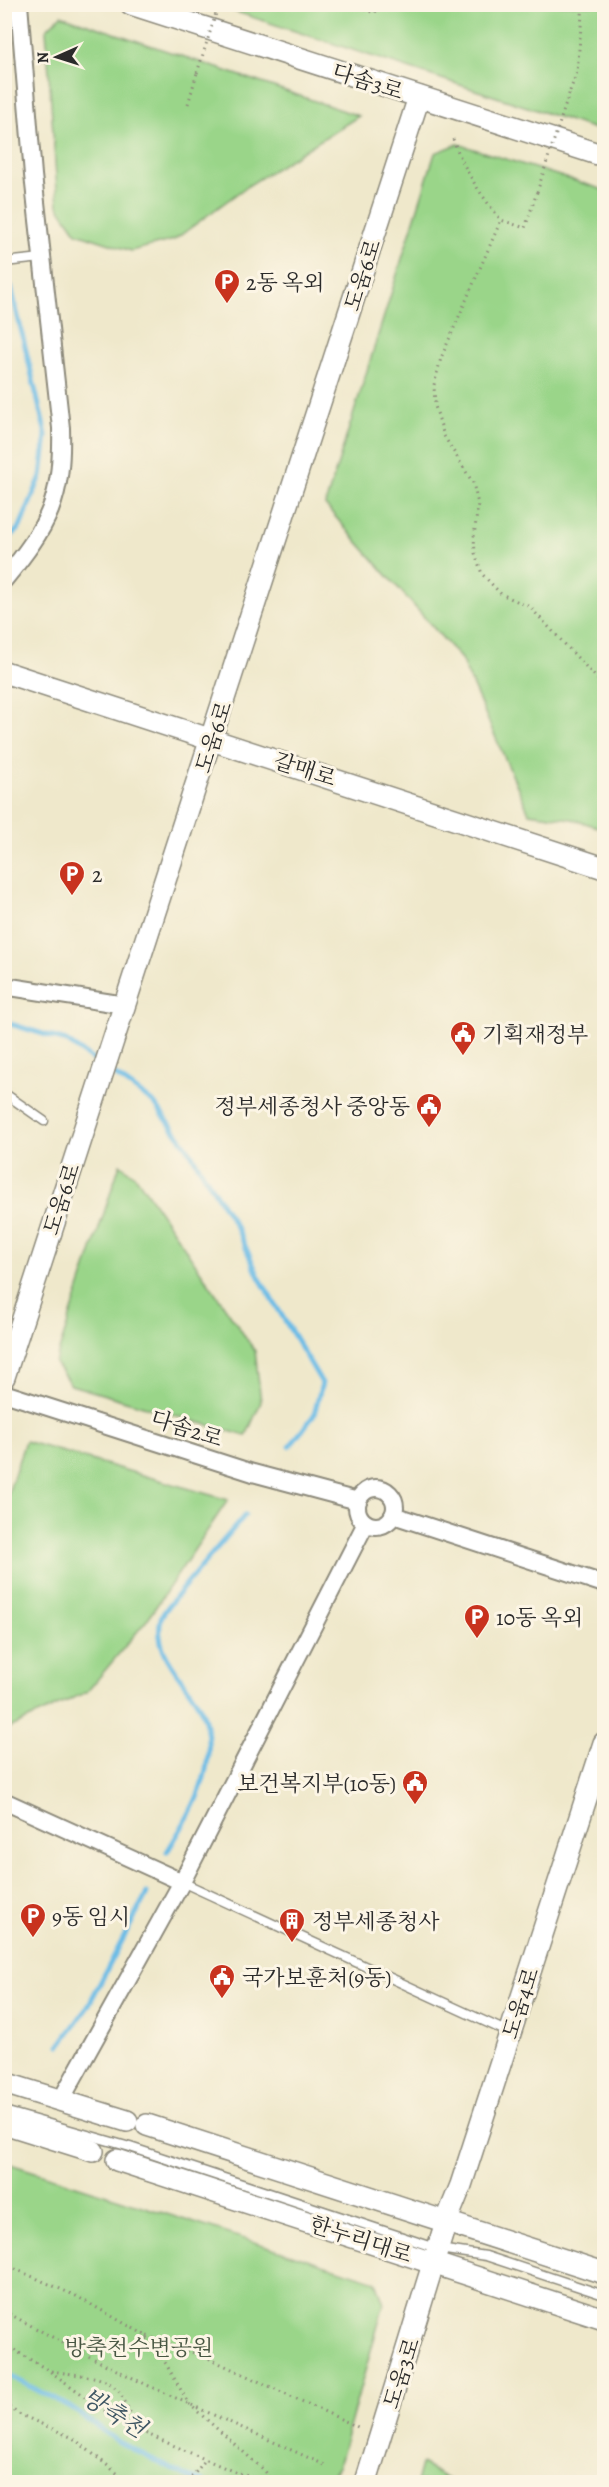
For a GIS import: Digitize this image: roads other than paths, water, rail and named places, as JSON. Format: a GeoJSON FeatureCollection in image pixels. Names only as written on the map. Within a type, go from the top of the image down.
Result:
{"type":"FeatureCollection","features":[{"type":"Feature","properties":{"kind":"street"},"geometry":{"type":"LineString","coordinates":[[4,580],[32,547],[44,527],[59,485],[62,465],[61,428],[42,258],[19,4]]}},
{"type":"Feature","properties":{"kind":"street","name":"다솜3로"},"geometry":{"type":"LineString","coordinates":[[131,4],[604,156]]}},
{"type":"Feature","properties":{"kind":"street","name":"도움6로"},"geometry":{"type":"LineString","coordinates":[[4,1377],[213,739],[419,97]]}},
{"type":"Feature","properties":{"kind":"street","name":"갈매로"},"geometry":{"type":"LineString","coordinates":[[4,672],[604,867]]}},
{"type":"Feature","properties":{"kind":"street"},"geometry":{"type":"LineString","coordinates":[[4,986],[125,1005]]}},
{"type":"Feature","properties":{"kind":"street","name":"다솜2로"},"geometry":{"type":"LineString","coordinates":[[4,1393],[252,1473],[358,1501]]}},
{"type":"Feature","properties":{"kind":"street"},"geometry":{"type":"LineString","coordinates":[[370,1489],[382,1490],[394,1503],[393,1515],[384,1524],[378,1526],[366,1523],[358,1513],[358,1501],[370,1489]]}},
{"type":"Feature","properties":{"kind":"street"},"geometry":{"type":"LineString","coordinates":[[393,1515],[604,1584]]}},
{"type":"Feature","properties":{"kind":"street"},"geometry":{"type":"LineString","coordinates":[[61,2100],[182,1882],[366,1523]]}},
{"type":"Feature","properties":{"kind":"street","name":"도움4로"},"geometry":{"type":"LineString","coordinates":[[437,2256],[446,2222],[461,2185],[604,1743]]}},
{"type":"Feature","properties":{"kind":"street"},"geometry":{"type":"LineString","coordinates":[[4,1801],[182,1882]]}},
{"type":"Feature","properties":{"kind":"street","name":"한누리대로"},"geometry":{"type":"LineString","coordinates":[[4,2083],[137,2123],[604,2273]]}},
{"type":"Feature","properties":{"kind":"street"},"geometry":{"type":"LineString","coordinates":[[4,2123],[93,2151]]}},
{"type":"Feature","properties":{"kind":"street","name":"한누리대로"},"geometry":{"type":"LineString","coordinates":[[117,2160],[437,2256],[604,2319]]}},
{"type":"Feature","properties":{"kind":"street","name":"도움3로"},"geometry":{"type":"LineString","coordinates":[[366,2482],[437,2256]]}},
{"type":"Feature","properties":{"kind":"lane"},"geometry":{"type":"LineString","coordinates":[[4,262],[42,258]]}},
{"type":"Feature","properties":{"kind":"lane"},"geometry":{"type":"LineString","coordinates":[[4,1093],[44,1121]]}},
{"type":"Feature","properties":{"kind":"lane"},"geometry":{"type":"LineString","coordinates":[[182,1882],[510,2033]]}},
{"type":"Feature","properties":{"kind":"lane"},"geometry":{"type":"LineString","coordinates":[[4,2111],[130,2147],[437,2256],[486,2256],[604,2295]]}},
{"type":"Feature","properties":{"kind":"waterway"},"geometry":{"type":"LineString","coordinates":[[4,147],[9,247]]}},
{"type":"Feature","properties":{"kind":"waterway"},"geometry":{"type":"LineString","coordinates":[[4,543],[20,527],[41,476],[46,435],[11,287]]}},
{"type":"Feature","properties":{"kind":"waterway"},"geometry":{"type":"LineString","coordinates":[[4,1022],[66,1041],[100,1065]]}},
{"type":"Feature","properties":{"kind":"waterway"},"geometry":{"type":"LineString","coordinates":[[108,1070],[154,1103],[187,1147],[238,1230],[259,1277],[322,1383],[314,1415],[290,1446]]}},
{"type":"Feature","properties":{"kind":"waterway"},"geometry":{"type":"LineString","coordinates":[[167,1852],[200,1789],[208,1756],[208,1738],[200,1707],[162,1647],[161,1618],[174,1599],[245,1515]]}},
{"type":"Feature","properties":{"kind":"waterway"},"geometry":{"type":"LineString","coordinates":[[60,2045],[87,2008],[147,1893]]}},
{"type":"Feature","properties":{"kind":"waterway","name":"방축천"},"geometry":{"type":"LineString","coordinates":[[4,2373],[70,2407],[119,2442],[185,2476],[204,2482]]}},
{"type":"Feature","properties":{"kind":"place","name":"2동 옥외"},"geometry":{"type":"Point","coordinates":[227,305]}},
{"type":"Feature","properties":{"kind":"place","name":"2"},"geometry":{"type":"Point","coordinates":[72,897]}},
{"type":"Feature","properties":{"kind":"place","name":"기획재정부"},"geometry":{"type":"Point","coordinates":[463,1057]}},
{"type":"Feature","properties":{"kind":"place","name":"정부세종청사 중앙동"},"geometry":{"type":"Point","coordinates":[429,1129]}},
{"type":"Feature","properties":{"kind":"place","name":"10동 옥외"},"geometry":{"type":"Point","coordinates":[477,1640]}},
{"type":"Feature","properties":{"kind":"place","name":"보건복지부(10동)"},"geometry":{"type":"Point","coordinates":[415,1806]}},
{"type":"Feature","properties":{"kind":"place","name":"9동 임시"},"geometry":{"type":"Point","coordinates":[33,1939]}},
{"type":"Feature","properties":{"kind":"place","name":"정부세종청사"},"geometry":{"type":"Point","coordinates":[292,1944]}},
{"type":"Feature","properties":{"kind":"place","name":"국가보훈처(9동)"},"geometry":{"type":"Point","coordinates":[222,2000]}},
{"type":"Feature","properties":{"kind":"park label","name":"방축천수변공원"},"geometry":{"type":"Point","coordinates":[139,2347]}}]}
